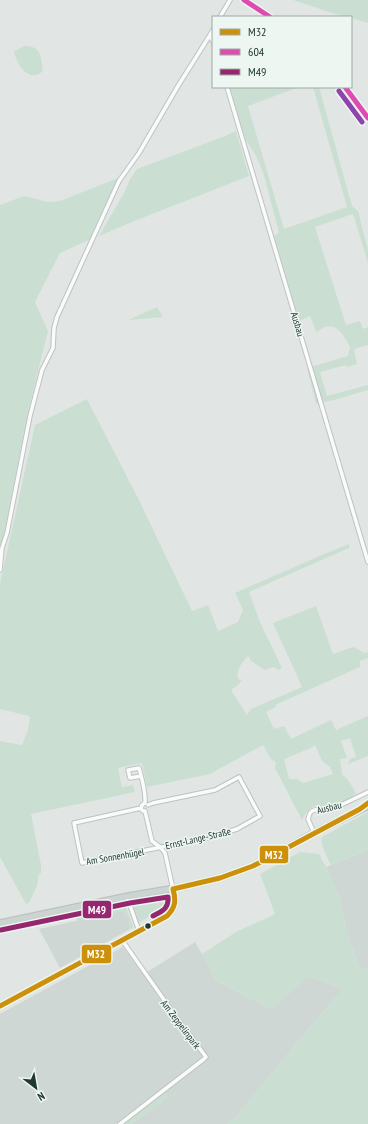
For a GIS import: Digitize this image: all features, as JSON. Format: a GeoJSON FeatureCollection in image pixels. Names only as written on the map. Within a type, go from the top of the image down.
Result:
{"type":"FeatureCollection","features":[{"type":"Feature","properties":{"kind":"highway"},"geometry":{"type":"LineString","coordinates":[[314,833],[368,804]]}},
{"type":"Feature","properties":{"kind":"main road"},"geometry":{"type":"LineString","coordinates":[[244,0],[268,16]]}},
{"type":"Feature","properties":{"kind":"main road"},"geometry":{"type":"LineString","coordinates":[[346,88],[368,118]]}},
{"type":"Feature","properties":{"kind":"main road"},"geometry":{"type":"LineString","coordinates":[[0,923],[173,889],[220,878],[245,870],[270,858],[314,833]]}},
{"type":"Feature","properties":{"kind":"main road"},"geometry":{"type":"LineString","coordinates":[[0,1006],[167,916],[176,903],[173,889]]}},
{"type":"Feature","properties":{"kind":"street"},"geometry":{"type":"LineString","coordinates":[[221,16],[230,0]]}},
{"type":"Feature","properties":{"kind":"street"},"geometry":{"type":"LineString","coordinates":[[0,570],[2,548],[7,533],[30,416],[42,370],[53,348],[54,328],[57,317],[119,181],[139,153],[212,32]]}},
{"type":"Feature","properties":{"kind":"street"},"geometry":{"type":"LineString","coordinates":[[210,35],[212,40]]}},
{"type":"Feature","properties":{"kind":"street","name":"Ausbau"},"geometry":{"type":"LineString","coordinates":[[227,88],[368,562]]}},
{"type":"Feature","properties":{"kind":"street"},"geometry":{"type":"LineString","coordinates":[[141,776],[148,809],[145,811]]}},
{"type":"Feature","properties":{"kind":"street","name":"Ernst-Lange-Straße"},"geometry":{"type":"LineString","coordinates":[[147,804],[215,790],[239,777],[260,816],[237,829],[207,838],[160,847]]}},
{"type":"Feature","properties":{"kind":"street","name":"Ausbau"},"geometry":{"type":"LineString","coordinates":[[314,833],[308,819],[312,811],[339,806],[368,792]]}},
{"type":"Feature","properties":{"kind":"street"},"geometry":{"type":"LineString","coordinates":[[147,804],[142,805],[141,808],[145,811],[152,841],[165,853],[173,889]]}},
{"type":"Feature","properties":{"kind":"street","name":"Am Sonnenhügel"},"geometry":{"type":"LineString","coordinates":[[141,808],[74,822],[82,864],[160,847]]}},
{"type":"Feature","properties":{"kind":"street"},"geometry":{"type":"LineString","coordinates":[[127,897],[139,931]]}},
{"type":"Feature","properties":{"kind":"street","name":"Am Zeppelinpark"},"geometry":{"type":"LineString","coordinates":[[120,1124],[206,1056],[122,940]]}},
{"type":"Feature","properties":{"kind":"shaded area"},"geometry":{"type":"Polygon","coordinates":[[[368,850],[368,968],[361,971],[346,930],[340,899],[326,867],[368,850]]]}},
{"type":"Feature","properties":{"kind":"shaded area"},"geometry":{"type":"Polygon","coordinates":[[[123,911],[129,920],[130,929],[60,968],[39,929],[123,911]]]}},
{"type":"Feature","properties":{"kind":"shaded area"},"geometry":{"type":"Polygon","coordinates":[[[195,942],[215,980],[271,1009],[308,976],[343,989],[237,1116],[227,1124],[0,1124],[0,1014],[123,947],[144,974],[195,942]]]}},
{"type":"Feature","properties":{"kind":"green space"},"geometry":{"type":"Polygon","coordinates":[[[293,0],[368,0],[368,23],[352,18],[352,16],[343,16],[293,0]]]}},
{"type":"Feature","properties":{"kind":"green space"},"geometry":{"type":"Polygon","coordinates":[[[25,46],[35,48],[40,54],[43,71],[38,74],[28,74],[18,62],[14,52],[25,46]]]}},
{"type":"Feature","properties":{"kind":"green space"},"geometry":{"type":"Polygon","coordinates":[[[230,88],[296,88],[248,106],[284,229],[347,207],[313,88],[319,88],[352,206],[358,211],[368,250],[368,263],[353,214],[315,227],[346,325],[360,321],[363,329],[368,327],[368,345],[354,349],[357,364],[347,367],[346,365],[320,372],[327,396],[368,385],[368,390],[316,404],[307,368],[348,356],[350,347],[340,332],[334,327],[325,327],[316,332],[310,316],[292,325],[292,313],[283,283],[286,277],[274,236],[279,233],[263,172],[255,154],[245,139],[230,88]]]}},
{"type":"Feature","properties":{"kind":"green space"},"geometry":{"type":"Polygon","coordinates":[[[236,131],[249,176],[99,236],[137,169],[236,131]]]}},
{"type":"Feature","properties":{"kind":"green space"},"geometry":{"type":"Polygon","coordinates":[[[118,178],[91,239],[60,253],[35,302],[48,331],[27,416],[0,557],[0,205],[24,196],[48,202],[60,201],[118,178]]]}},
{"type":"Feature","properties":{"kind":"green space"},"geometry":{"type":"Polygon","coordinates":[[[157,307],[163,317],[128,320],[157,307]]]}},
{"type":"Feature","properties":{"kind":"green space"},"geometry":{"type":"Polygon","coordinates":[[[87,399],[139,500],[192,611],[208,605],[218,631],[238,622],[243,610],[235,593],[349,544],[349,548],[249,592],[260,622],[282,668],[279,670],[273,667],[265,670],[251,661],[248,656],[240,666],[238,672],[238,679],[242,680],[231,690],[247,715],[251,709],[302,687],[273,623],[316,606],[333,654],[353,647],[365,653],[368,652],[368,658],[360,661],[360,667],[275,705],[276,707],[266,712],[274,729],[284,726],[291,739],[331,720],[336,730],[368,716],[368,756],[348,764],[350,759],[356,757],[350,738],[341,741],[347,758],[340,759],[342,774],[348,780],[356,793],[353,796],[346,801],[337,804],[310,808],[302,820],[275,768],[276,762],[273,760],[272,761],[263,745],[210,774],[147,787],[142,763],[118,768],[122,787],[133,785],[135,792],[31,814],[41,865],[41,873],[39,874],[37,886],[29,903],[26,904],[0,857],[0,741],[22,745],[28,730],[30,718],[29,716],[0,709],[0,584],[35,425],[87,399]],[[315,745],[284,759],[289,779],[297,779],[303,783],[333,774],[330,767],[322,761],[315,745]]]}},
{"type":"Feature","properties":{"kind":"green space"},"geometry":{"type":"Polygon","coordinates":[[[368,812],[368,850],[331,865],[323,848],[322,837],[368,812]]]}},
{"type":"Feature","properties":{"kind":"green space"},"geometry":{"type":"Polygon","coordinates":[[[300,852],[319,854],[340,899],[346,930],[361,971],[368,968],[368,1124],[227,1124],[237,1116],[343,989],[308,976],[271,1009],[215,980],[202,954],[236,932],[275,914],[260,874],[300,852]]]}},
{"type":"Feature","properties":{"kind":"green space"},"geometry":{"type":"Polygon","coordinates":[[[165,900],[164,907],[161,911],[139,923],[131,904],[132,903],[165,900]]]}},
{"type":"Feature","properties":{"kind":"green space"},"geometry":{"type":"Polygon","coordinates":[[[125,904],[133,926],[133,928],[130,929],[129,920],[123,911],[77,921],[75,914],[125,904]]]}},
{"type":"Feature","properties":{"kind":"green space"},"geometry":{"type":"Polygon","coordinates":[[[167,1092],[168,1098],[133,1124],[125,1124],[167,1092]]]}},
{"type":"Feature","properties":{"kind":"transit line","name":"604"},"geometry":{"type":"LineString","coordinates":[[244,0],[268,16]]}},
{"type":"Feature","properties":{"kind":"transit line","name":"604"},"geometry":{"type":"LineString","coordinates":[[346,88],[368,118]]}},
{"type":"Feature","properties":{"kind":"transit line"},"geometry":{"type":"LineString","coordinates":[[339,91],[362,122]]}},
{"type":"Feature","properties":{"kind":"transit line","name":"M32"},"geometry":{"type":"LineString","coordinates":[[173,889],[220,878],[253,866],[360,809],[368,803]]}},
{"type":"Feature","properties":{"kind":"transit line","name":"M32"},"geometry":{"type":"LineString","coordinates":[[0,1006],[167,916],[174,906],[175,897],[173,889]]}},
{"type":"Feature","properties":{"kind":"transit line","name":"M49"},"geometry":{"type":"LineString","coordinates":[[1,930],[130,903],[168,897],[166,907],[153,916]]}}]}
